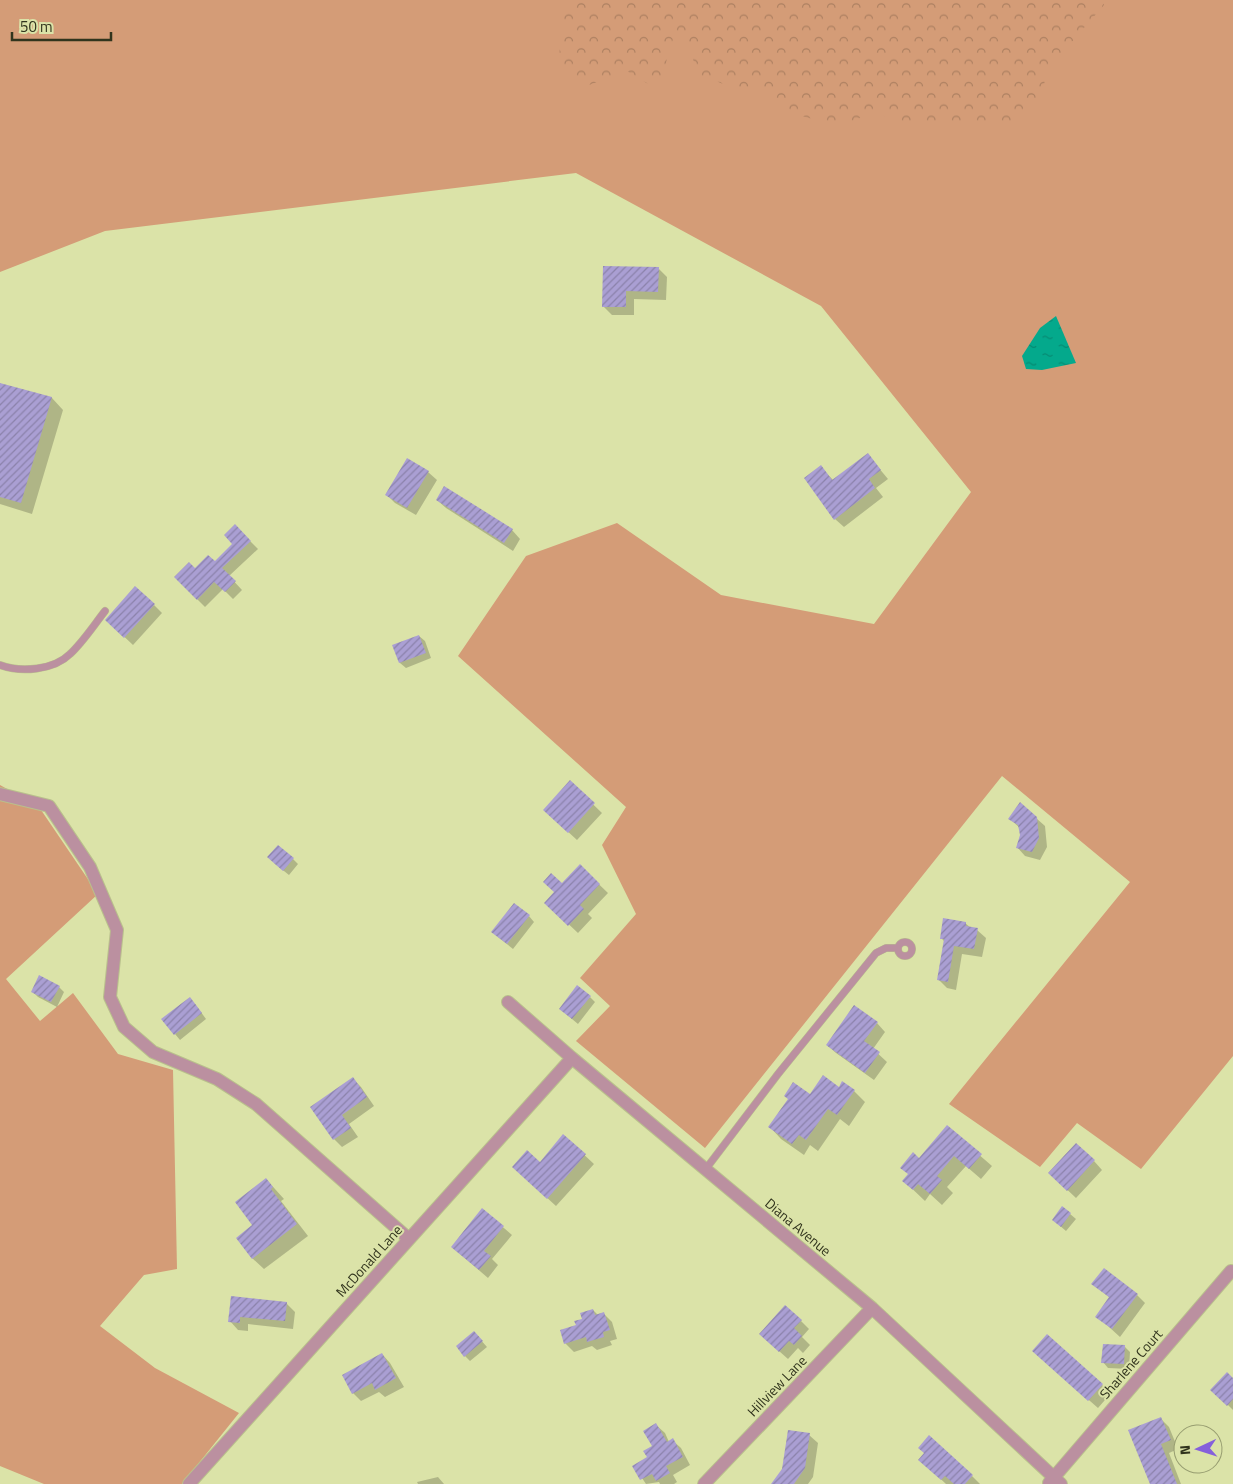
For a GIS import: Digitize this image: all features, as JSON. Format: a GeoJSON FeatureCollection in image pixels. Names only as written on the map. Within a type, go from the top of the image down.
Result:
{"type":"FeatureCollection","features":[{"type":"Feature","properties":{"kind":"street"},"geometry":{"type":"LineString","coordinates":[[0,794],[49,806],[90,867],[117,930],[110,997],[124,1027],[153,1052],[217,1079],[256,1104],[409,1239]]}},
{"type":"Feature","properties":{"kind":"street","name":"Diana Avenue"},"geometry":{"type":"LineString","coordinates":[[508,1002],[572,1058],[872,1308],[1054,1482]]}},
{"type":"Feature","properties":{"kind":"street","name":"McDonald Lane"},"geometry":{"type":"LineString","coordinates":[[189,1484],[572,1058]]}},
{"type":"Feature","properties":{"kind":"street","name":"Sharlene Court"},"geometry":{"type":"LineString","coordinates":[[1054,1482],[1231,1271]]}},
{"type":"Feature","properties":{"kind":"street","name":"Hillview Lane"},"geometry":{"type":"LineString","coordinates":[[704,1484],[872,1308]]}},
{"type":"Feature","properties":{"kind":"lane"},"geometry":{"type":"LineString","coordinates":[[0,665],[20,670],[60,662],[70,654],[105,611]]}},
{"type":"Feature","properties":{"kind":"lane"},"geometry":{"type":"LineString","coordinates":[[706,1170],[778,1074],[876,953],[886,948],[898,948]]}},
{"type":"Feature","properties":{"kind":"green space"},"geometry":{"type":"Polygon","coordinates":[[[0,0],[1233,0],[1233,1056],[1141,1169],[1077,1123],[1040,1167],[949,1104],[1130,882],[1002,776],[705,1148],[576,1041],[610,1006],[580,978],[636,914],[602,845],[626,807],[458,656],[526,556],[617,523],[721,595],[874,624],[971,492],[821,306],[576,173],[105,231],[0,272],[0,0]]]}},
{"type":"Feature","properties":{"kind":"green space"},"geometry":{"type":"Polygon","coordinates":[[[566,0],[1103,0],[1104,5],[1048,69],[1042,92],[1011,121],[891,122],[879,111],[838,126],[798,115],[754,86],[747,94],[716,81],[701,82],[687,42],[675,32],[658,90],[627,71],[589,85],[558,64],[566,0]]]}},
{"type":"Feature","properties":{"kind":"green space"},"geometry":{"type":"Polygon","coordinates":[[[0,785],[39,807],[98,894],[6,979],[40,1021],[73,993],[118,1054],[173,1070],[177,1269],[144,1275],[100,1326],[155,1368],[239,1413],[182,1484],[44,1484],[0,1466],[0,785]]]}},
{"type":"Feature","properties":{"kind":"water"},"geometry":{"type":"Polygon","coordinates":[[[1056,316],[1076,363],[1042,370],[1026,369],[1022,356],[1040,328],[1056,316]]]}},
{"type":"Feature","properties":{"kind":"building"},"geometry":{"type":"Polygon","coordinates":[[[603,266],[659,267],[658,292],[626,291],[626,307],[602,307],[603,266]]]}},
{"type":"Feature","properties":{"kind":"building"},"geometry":{"type":"Polygon","coordinates":[[[0,383],[52,397],[21,503],[0,497],[0,383]]]}},
{"type":"Feature","properties":{"kind":"building"},"geometry":{"type":"Polygon","coordinates":[[[868,453],[881,470],[869,479],[875,488],[834,520],[804,478],[821,465],[832,480],[868,453]]]}},
{"type":"Feature","properties":{"kind":"building"},"geometry":{"type":"Polygon","coordinates":[[[407,458],[429,471],[407,508],[385,495],[407,458]]]}},
{"type":"Feature","properties":{"kind":"building"},"geometry":{"type":"Polygon","coordinates":[[[444,486],[513,529],[504,543],[436,500],[444,486]]]}},
{"type":"Feature","properties":{"kind":"building"},"geometry":{"type":"Polygon","coordinates":[[[235,524],[251,541],[222,568],[236,581],[225,592],[214,582],[197,600],[174,577],[189,562],[195,568],[208,555],[215,561],[232,544],[224,535],[235,524]]]}},
{"type":"Feature","properties":{"kind":"building"},"geometry":{"type":"Polygon","coordinates":[[[135,586],[155,604],[124,638],[105,620],[135,586]]]}},
{"type":"Feature","properties":{"kind":"building"},"geometry":{"type":"Polygon","coordinates":[[[419,635],[426,653],[399,663],[392,645],[419,635]]]}},
{"type":"Feature","properties":{"kind":"building"},"geometry":{"type":"Polygon","coordinates":[[[570,780],[595,803],[568,833],[543,810],[570,780]]]}},
{"type":"Feature","properties":{"kind":"building"},"geometry":{"type":"Polygon","coordinates":[[[1020,802],[1037,817],[1039,838],[1032,852],[1016,848],[1020,835],[1018,825],[1008,819],[1020,802]]]}},
{"type":"Feature","properties":{"kind":"building"},"geometry":{"type":"Polygon","coordinates":[[[278,845],[294,858],[283,871],[267,857],[278,845]]]}},
{"type":"Feature","properties":{"kind":"building"},"geometry":{"type":"Polygon","coordinates":[[[580,864],[600,884],[580,905],[584,909],[568,926],[544,903],[554,892],[543,882],[551,873],[562,883],[580,864]]]}},
{"type":"Feature","properties":{"kind":"building"},"geometry":{"type":"Polygon","coordinates":[[[514,903],[530,915],[507,944],[491,932],[514,903]]]}},
{"type":"Feature","properties":{"kind":"building"},"geometry":{"type":"Polygon","coordinates":[[[943,918],[966,922],[966,926],[978,928],[974,949],[954,946],[948,982],[937,980],[944,939],[940,939],[943,918]]]}},
{"type":"Feature","properties":{"kind":"building"},"geometry":{"type":"Polygon","coordinates":[[[39,975],[60,986],[51,1002],[31,992],[39,975]]]}},
{"type":"Feature","properties":{"kind":"building"},"geometry":{"type":"Polygon","coordinates":[[[577,985],[591,996],[572,1019],[559,1009],[577,985]]]}},
{"type":"Feature","properties":{"kind":"building"},"geometry":{"type":"Polygon","coordinates":[[[190,997],[202,1013],[174,1035],[161,1019],[190,997]]]}},
{"type":"Feature","properties":{"kind":"building"},"geometry":{"type":"Polygon","coordinates":[[[854,1005],[878,1022],[864,1041],[880,1052],[865,1073],[826,1045],[854,1005]]]}},
{"type":"Feature","properties":{"kind":"building"},"geometry":{"type":"Polygon","coordinates":[[[823,1075],[839,1087],[842,1081],[855,1090],[837,1115],[828,1109],[806,1140],[799,1135],[792,1144],[768,1127],[788,1099],[784,1096],[793,1082],[810,1094],[823,1075]]]}},
{"type":"Feature","properties":{"kind":"building"},"geometry":{"type":"Polygon","coordinates":[[[353,1077],[367,1097],[342,1115],[351,1128],[333,1140],[310,1107],[353,1077]]]}},
{"type":"Feature","properties":{"kind":"building"},"geometry":{"type":"Polygon","coordinates":[[[947,1125],[982,1154],[969,1169],[954,1156],[937,1176],[942,1180],[930,1194],[918,1184],[913,1190],[902,1181],[908,1174],[900,1168],[913,1152],[919,1158],[947,1125]]]}},
{"type":"Feature","properties":{"kind":"building"},"geometry":{"type":"Polygon","coordinates":[[[563,1134],[586,1154],[547,1199],[512,1167],[527,1150],[540,1162],[563,1134]]]}},
{"type":"Feature","properties":{"kind":"building"},"geometry":{"type":"Polygon","coordinates":[[[1076,1143],[1095,1160],[1067,1191],[1048,1173],[1076,1143]]]}},
{"type":"Feature","properties":{"kind":"building"},"geometry":{"type":"Polygon","coordinates":[[[266,1178],[273,1187],[271,1189],[297,1224],[252,1259],[236,1238],[252,1225],[235,1202],[266,1178]]]}},
{"type":"Feature","properties":{"kind":"building"},"geometry":{"type":"Polygon","coordinates":[[[1062,1206],[1071,1213],[1061,1227],[1052,1220],[1062,1206]]]}},
{"type":"Feature","properties":{"kind":"building"},"geometry":{"type":"Polygon","coordinates":[[[482,1208],[504,1226],[484,1251],[491,1256],[479,1270],[451,1247],[482,1208]]]}},
{"type":"Feature","properties":{"kind":"building"},"geometry":{"type":"Polygon","coordinates":[[[1104,1268],[1138,1294],[1112,1329],[1095,1317],[1109,1297],[1091,1284],[1104,1268]]]}},
{"type":"Feature","properties":{"kind":"building"},"geometry":{"type":"Polygon","coordinates":[[[231,1296],[287,1302],[285,1321],[240,1317],[240,1323],[228,1322],[231,1296]]]}},
{"type":"Feature","properties":{"kind":"building"},"geometry":{"type":"Polygon","coordinates":[[[785,1305],[802,1320],[794,1328],[802,1336],[794,1345],[789,1341],[779,1352],[759,1334],[785,1305]]]}},
{"type":"Feature","properties":{"kind":"building"},"geometry":{"type":"Polygon","coordinates":[[[593,1309],[595,1315],[604,1312],[610,1330],[603,1332],[604,1337],[587,1342],[586,1337],[564,1344],[560,1330],[576,1325],[574,1321],[582,1319],[580,1313],[593,1309]]]}},
{"type":"Feature","properties":{"kind":"building"},"geometry":{"type":"Polygon","coordinates":[[[474,1331],[483,1341],[464,1357],[456,1346],[474,1331]]]}},
{"type":"Feature","properties":{"kind":"building"},"geometry":{"type":"Polygon","coordinates":[[[1047,1334],[1103,1384],[1088,1401],[1032,1351],[1047,1334]]]}},
{"type":"Feature","properties":{"kind":"building"},"geometry":{"type":"Polygon","coordinates":[[[1103,1344],[1125,1345],[1124,1364],[1101,1363],[1103,1344]]]}},
{"type":"Feature","properties":{"kind":"building"},"geometry":{"type":"Polygon","coordinates":[[[382,1353],[396,1378],[375,1390],[372,1383],[352,1394],[342,1375],[382,1353]]]}},
{"type":"Feature","properties":{"kind":"building"},"geometry":{"type":"Polygon","coordinates":[[[1227,1372],[1233,1378],[1233,1399],[1227,1406],[1210,1390],[1227,1372]]]}},
{"type":"Feature","properties":{"kind":"building"},"geometry":{"type":"Polygon","coordinates":[[[1161,1417],[1171,1440],[1161,1444],[1177,1484],[1150,1484],[1128,1430],[1161,1417]]]}},
{"type":"Feature","properties":{"kind":"building"},"geometry":{"type":"Polygon","coordinates":[[[656,1423],[667,1442],[673,1438],[683,1457],[666,1466],[670,1473],[656,1481],[652,1474],[640,1480],[632,1466],[647,1457],[643,1451],[652,1446],[643,1431],[656,1423]]]}},
{"type":"Feature","properties":{"kind":"building"},"geometry":{"type":"Polygon","coordinates":[[[788,1430],[810,1433],[805,1468],[794,1484],[771,1484],[782,1469],[788,1430]]]}},
{"type":"Feature","properties":{"kind":"building"},"geometry":{"type":"Polygon","coordinates":[[[929,1435],[973,1475],[965,1484],[954,1484],[945,1476],[941,1480],[918,1460],[924,1453],[918,1448],[929,1435]]]}}]}
